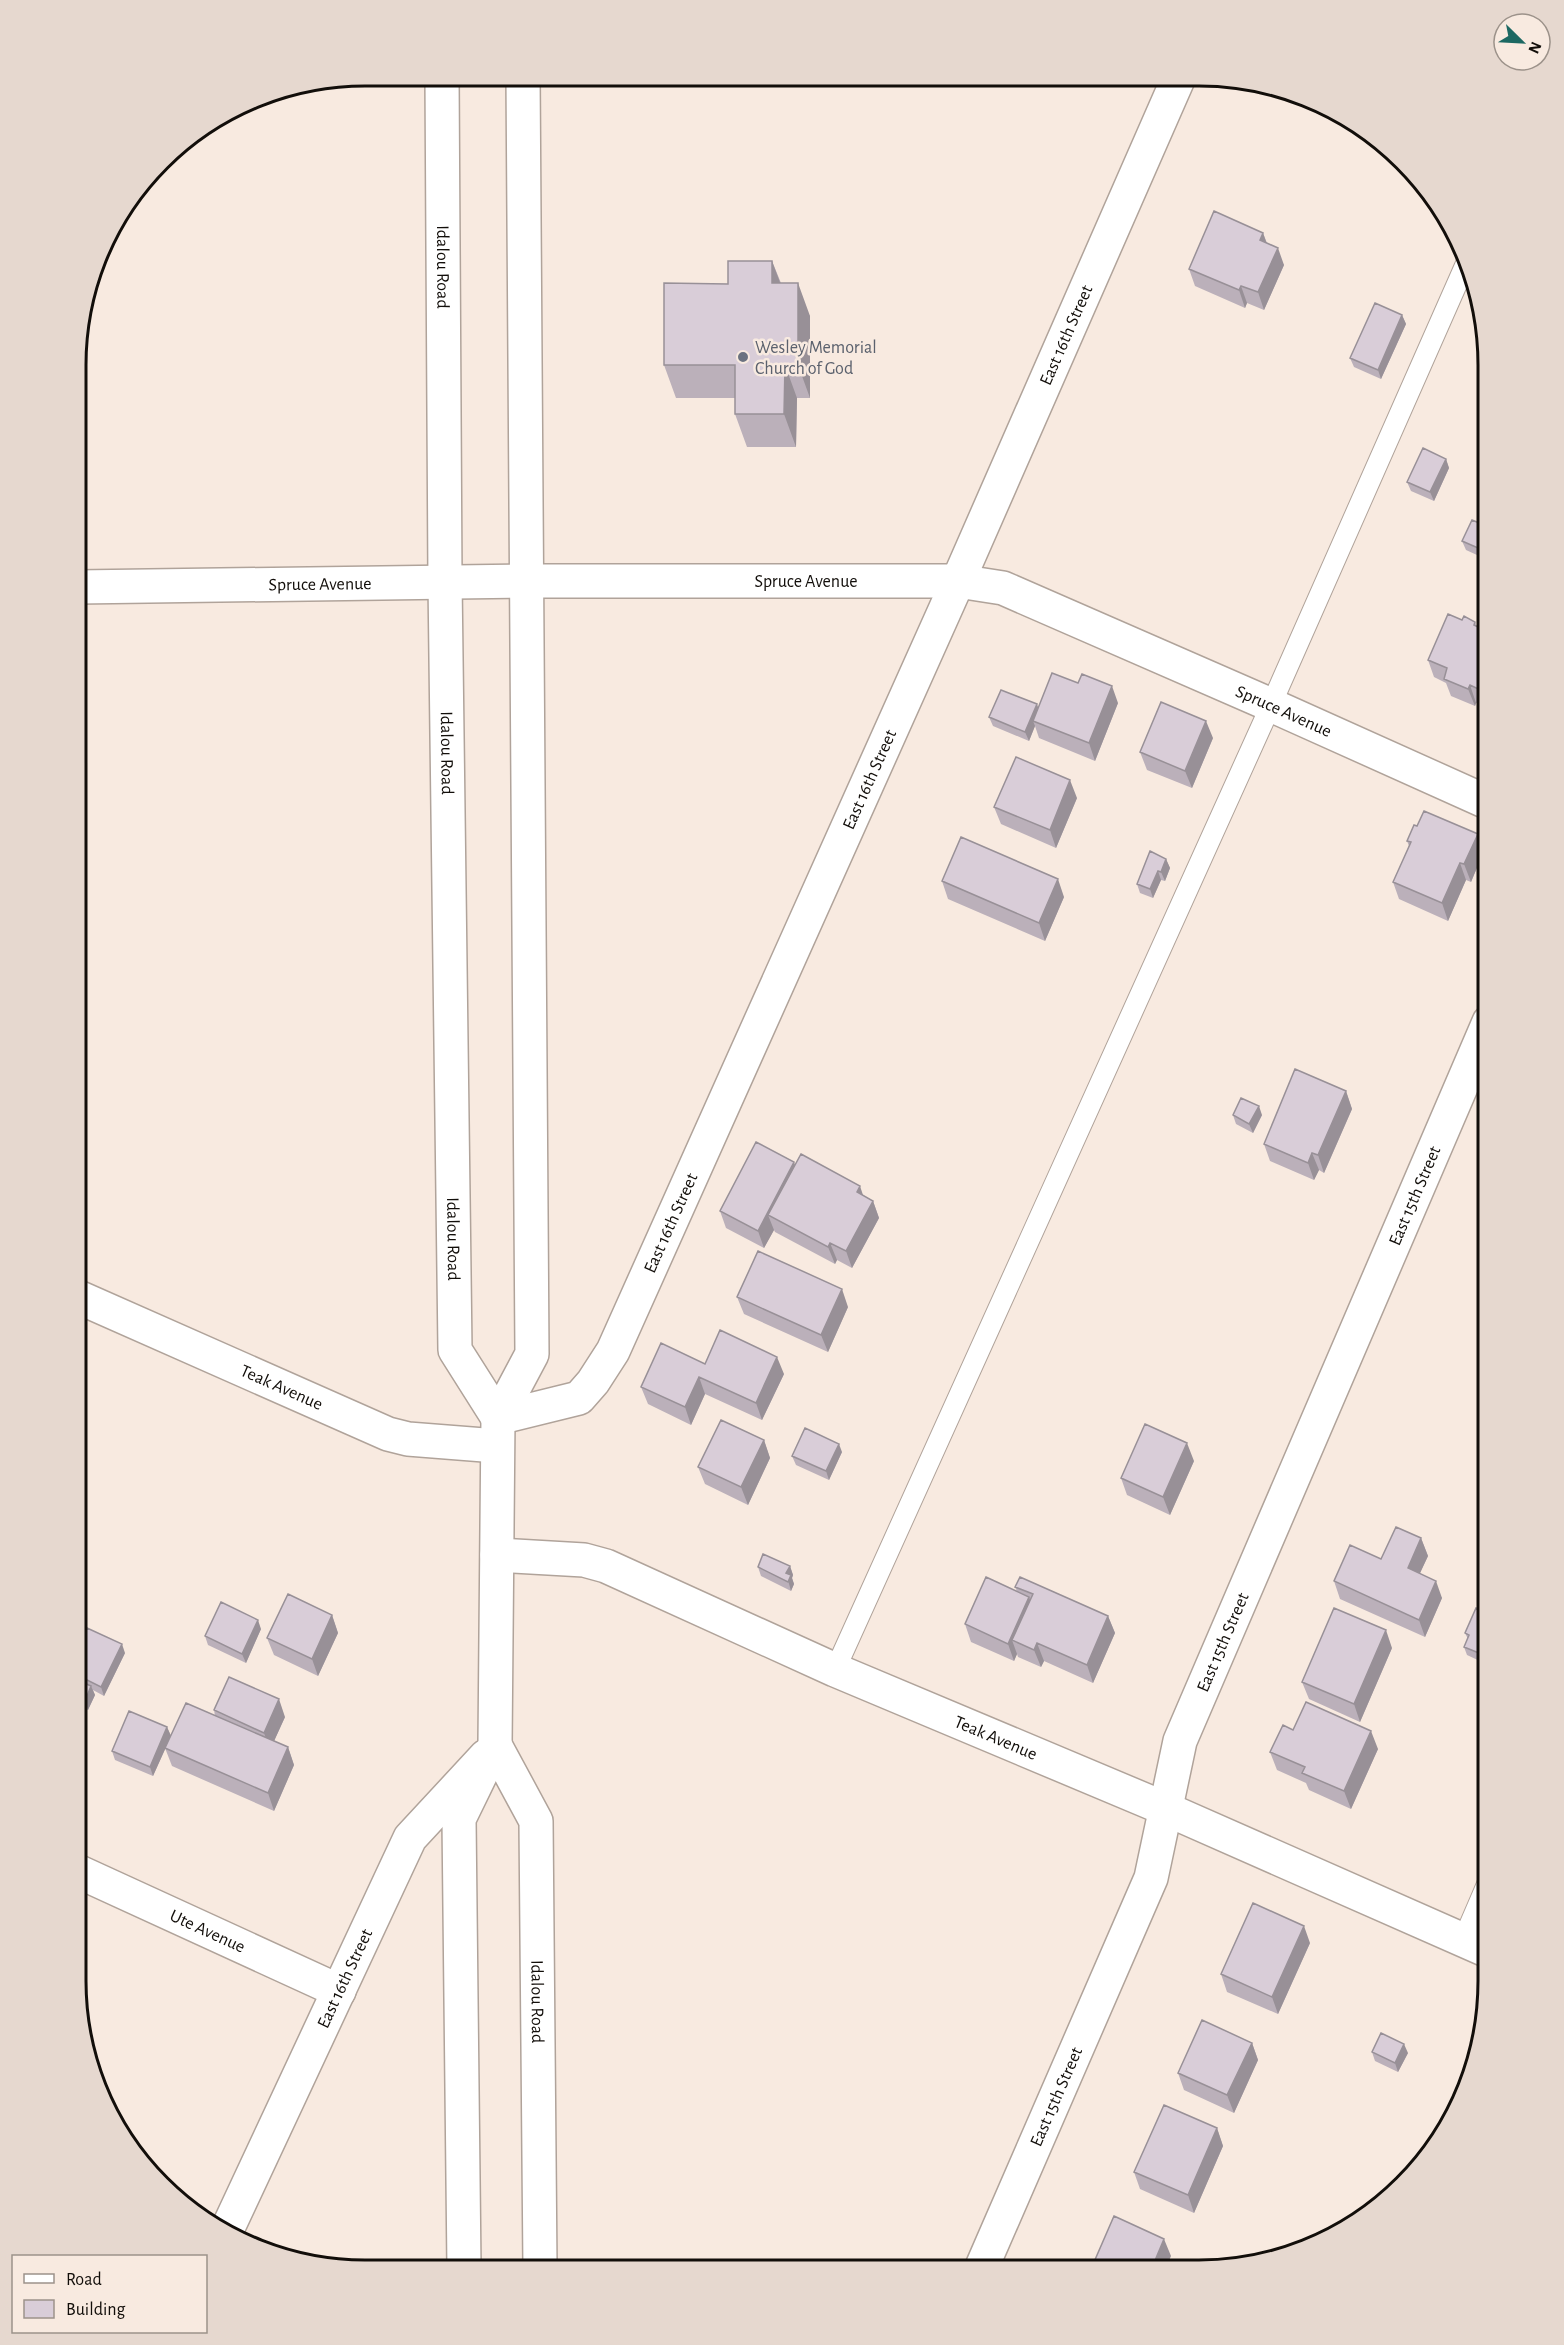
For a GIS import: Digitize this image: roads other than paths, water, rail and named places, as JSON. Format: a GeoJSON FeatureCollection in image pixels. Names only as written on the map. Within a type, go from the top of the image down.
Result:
{"type":"FeatureCollection","features":[{"type":"Feature","properties":{"kind":"street","name":"Idalou Road"},"geometry":{"type":"LineString","coordinates":[[442,86],[445,581],[455,1350],[497,1432]]}},
{"type":"Feature","properties":{"kind":"street","name":"Idalou Road"},"geometry":{"type":"LineString","coordinates":[[464,2260],[459,1819],[495,1745],[497,1432],[532,1354],[523,86]]}},
{"type":"Feature","properties":{"kind":"street","name":"East 16th Street"},"geometry":{"type":"LineString","coordinates":[[497,1432],[579,1398],[593,1382],[613,1351],[958,581],[1175,86]]}},
{"type":"Feature","properties":{"kind":"street","name":"Spruce Avenue"},"geometry":{"type":"LineString","coordinates":[[86,587],[445,581],[958,581],[1003,588],[1478,797]]}},
{"type":"Feature","properties":{"kind":"street","name":"East 15th Street"},"geometry":{"type":"LineString","coordinates":[[985,2260],[1151,1878],[1180,1741],[1478,1048]]}},
{"type":"Feature","properties":{"kind":"street","name":"Teak Avenue"},"geometry":{"type":"LineString","coordinates":[[86,1300],[388,1434],[408,1439],[497,1432]]}},
{"type":"Feature","properties":{"kind":"street","name":"Teak Avenue"},"geometry":{"type":"LineString","coordinates":[[497,1555],[584,1560],[606,1566],[835,1670],[1166,1809],[1476,1946]]}},
{"type":"Feature","properties":{"kind":"street","name":"Idalou Road"},"geometry":{"type":"LineString","coordinates":[[495,1745],[536,1821],[540,2260]]}},
{"type":"Feature","properties":{"kind":"street","name":"East 16th Street"},"geometry":{"type":"LineString","coordinates":[[230,2225],[410,1838],[495,1745]]}},
{"type":"Feature","properties":{"kind":"street","name":"Ute Avenue"},"geometry":{"type":"LineString","coordinates":[[86,1875],[339,1991]]}},
{"type":"Feature","properties":{"kind":"lane"},"geometry":{"type":"LineString","coordinates":[[835,1670],[1271,705],[1463,271]]}},
{"type":"Feature","properties":{"kind":"place","name":"Wesley Memorial Church of God"},"geometry":{"type":"Point","coordinates":[743,357]}}]}
